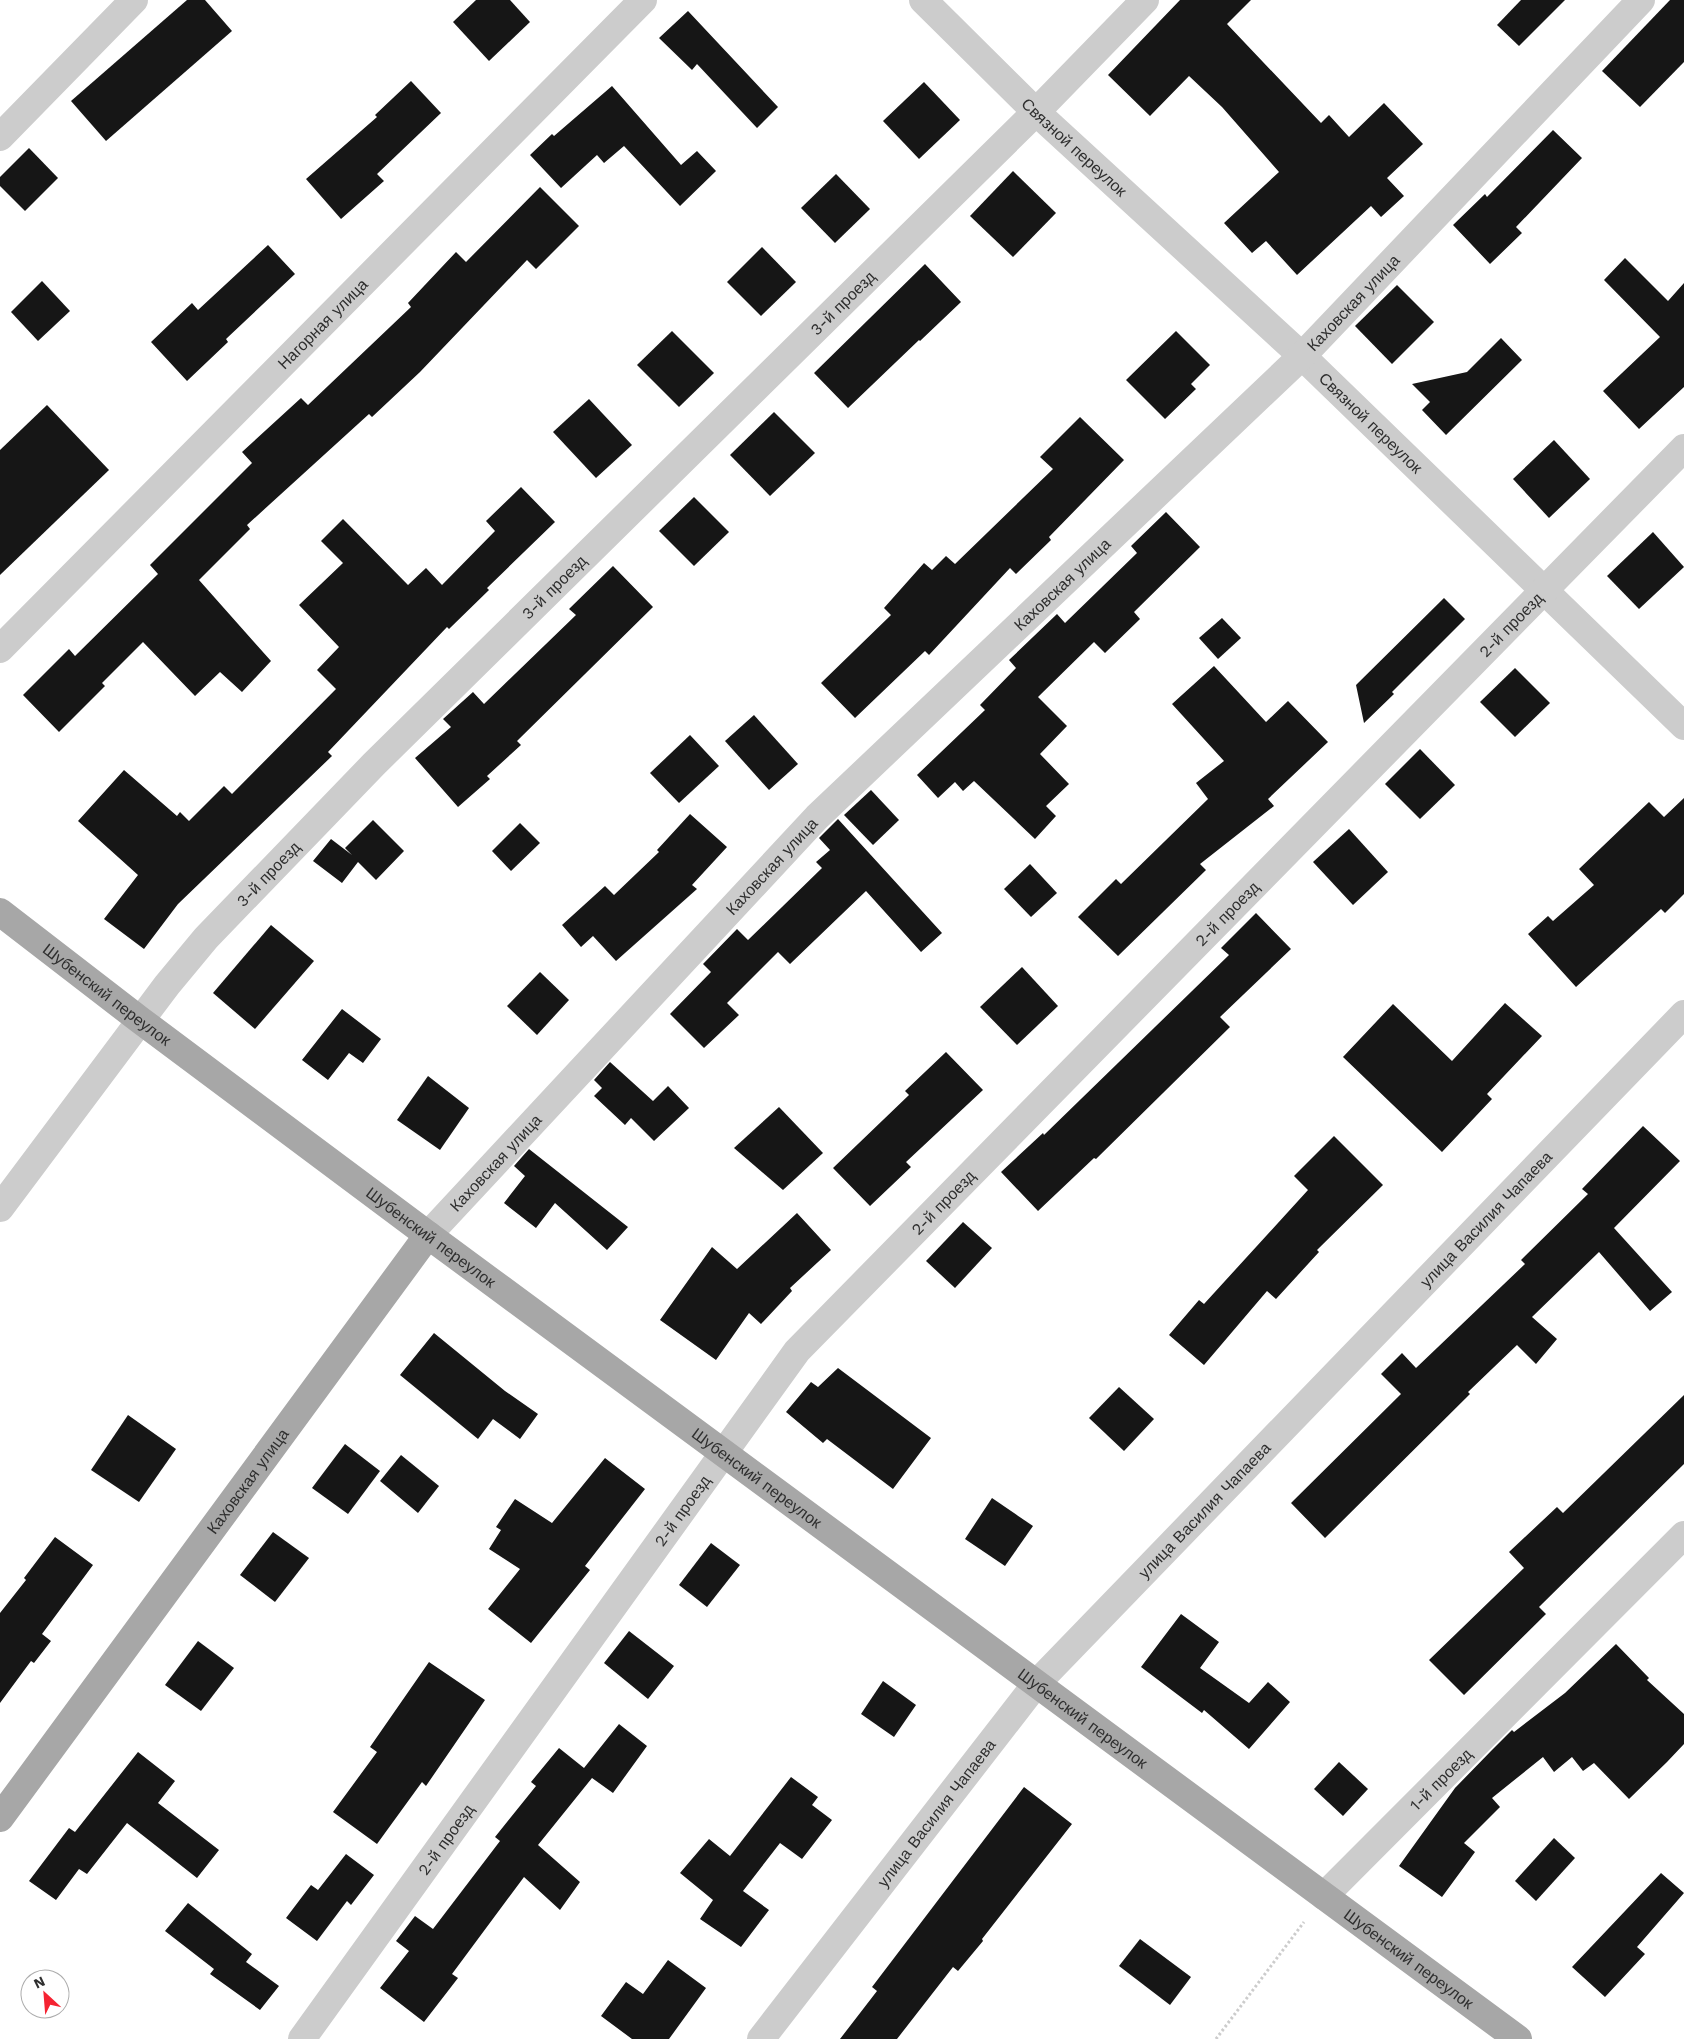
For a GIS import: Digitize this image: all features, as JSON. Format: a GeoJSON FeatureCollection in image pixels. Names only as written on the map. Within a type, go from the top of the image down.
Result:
{"type":"FeatureCollection","features":[{"type":"Feature","properties":{"kind":"main road","name":"Шубенский переулок"},"geometry":{"type":"LineString","coordinates":[[0,912],[140,1020],[428,1234],[1518,2039]]}},
{"type":"Feature","properties":{"kind":"main road","name":"Каховская улица"},"geometry":{"type":"LineString","coordinates":[[0,1818],[428,1234]]}},
{"type":"Feature","properties":{"kind":"street"},"geometry":{"type":"LineString","coordinates":[[0,137],[134,0]]}},
{"type":"Feature","properties":{"kind":"street","name":"Нагорная улица"},"geometry":{"type":"LineString","coordinates":[[0,649],[643,0]]}},
{"type":"Feature","properties":{"kind":"street","name":"Связной переулок"},"geometry":{"type":"LineString","coordinates":[[923,0],[1036,112],[1302,356],[1684,726]]}},
{"type":"Feature","properties":{"kind":"street","name":"3-й проезд"},"geometry":{"type":"LineString","coordinates":[[0,1208],[140,1020],[206,938],[374,764],[1036,112],[1145,0]]}},
{"type":"Feature","properties":{"kind":"street","name":"Каховская улица"},"geometry":{"type":"LineString","coordinates":[[428,1234],[817,817],[1302,356],[1641,0]]}},
{"type":"Feature","properties":{"kind":"street","name":"2-й проезд"},"geometry":{"type":"LineString","coordinates":[[302,2039],[797,1351],[1684,448]]}},
{"type":"Feature","properties":{"kind":"street","name":"улица Василия Чапаева"},"geometry":{"type":"LineString","coordinates":[[761,2039],[1036,1684],[1684,1014]]}},
{"type":"Feature","properties":{"kind":"street","name":"1-й проезд"},"geometry":{"type":"LineString","coordinates":[[1324,1896],[1684,1536]]}},
{"type":"Feature","properties":{"kind":"path"},"geometry":{"type":"LineString","coordinates":[[1216,2039],[1324,1896]]}},
{"type":"Feature","properties":{"kind":"building"},"geometry":{"type":"Polygon","coordinates":[[[187,0],[205,0],[232,31],[106,141],[71,101],[187,0]]]}},
{"type":"Feature","properties":{"kind":"building"},"geometry":{"type":"Polygon","coordinates":[[[476,0],[510,0],[530,22],[489,61],[453,22],[476,0]]]}},
{"type":"Feature","properties":{"kind":"building"},"geometry":{"type":"Polygon","coordinates":[[[1180,0],[1251,0],[1227,24],[1321,123],[1329,115],[1349,137],[1384,103],[1423,144],[1387,178],[1404,196],[1381,217],[1371,206],[1297,275],[1266,241],[1252,253],[1224,223],[1279,172],[1222,107],[1189,76],[1150,116],[1108,75],[1180,0]]]}},
{"type":"Feature","properties":{"kind":"building"},"geometry":{"type":"Polygon","coordinates":[[[1521,0],[1565,0],[1519,46],[1497,25],[1521,0]]]}},
{"type":"Feature","properties":{"kind":"building"},"geometry":{"type":"Polygon","coordinates":[[[1670,0],[1684,0],[1684,62],[1640,107],[1602,71],[1670,0]]]}},
{"type":"Feature","properties":{"kind":"building"},"geometry":{"type":"Polygon","coordinates":[[[688,11],[778,107],[757,128],[697,64],[692,70],[659,38],[688,11]]]}},
{"type":"Feature","properties":{"kind":"building"},"geometry":{"type":"Polygon","coordinates":[[[411,81],[441,113],[377,174],[384,181],[341,219],[306,179],[377,117],[375,115],[411,81]]]}},
{"type":"Feature","properties":{"kind":"building"},"geometry":{"type":"Polygon","coordinates":[[[924,82],[960,120],[919,159],[883,121],[924,82]]]}},
{"type":"Feature","properties":{"kind":"building"},"geometry":{"type":"Polygon","coordinates":[[[612,86],[681,165],[697,151],[716,171],[680,206],[624,146],[604,163],[597,155],[561,188],[530,155],[552,134],[554,136],[612,86]]]}},
{"type":"Feature","properties":{"kind":"building"},"geometry":{"type":"Polygon","coordinates":[[[1553,130],[1582,158],[1516,227],[1522,233],[1490,264],[1453,225],[1485,194],[1487,197],[1553,130]]]}},
{"type":"Feature","properties":{"kind":"building"},"geometry":{"type":"Polygon","coordinates":[[[29,148],[58,178],[25,211],[0,186],[0,177],[29,148]]]}},
{"type":"Feature","properties":{"kind":"building"},"geometry":{"type":"Polygon","coordinates":[[[1013,171],[1056,213],[1013,257],[970,216],[1013,171]]]}},
{"type":"Feature","properties":{"kind":"building"},"geometry":{"type":"Polygon","coordinates":[[[836,174],[870,209],[835,243],[801,208],[836,174]]]}},
{"type":"Feature","properties":{"kind":"building"},"geometry":{"type":"Polygon","coordinates":[[[540,187],[579,226],[536,269],[527,260],[420,372],[372,417],[369,414],[247,525],[250,529],[199,580],[271,661],[242,692],[220,672],[195,696],[143,642],[102,683],[105,686],[59,732],[23,695],[69,649],[75,656],[158,574],[150,565],[252,463],[242,452],[301,398],[308,405],[411,307],[408,303],[456,252],[466,262],[540,187]]]}},
{"type":"Feature","properties":{"kind":"building"},"geometry":{"type":"Polygon","coordinates":[[[268,245],[295,274],[226,339],[228,342],[187,381],[151,342],[192,303],[198,310],[268,245]]]}},
{"type":"Feature","properties":{"kind":"building"},"geometry":{"type":"Polygon","coordinates":[[[762,247],[796,282],[761,316],[727,282],[762,247]]]}},
{"type":"Feature","properties":{"kind":"building"},"geometry":{"type":"Polygon","coordinates":[[[1625,258],[1668,301],[1684,283],[1684,387],[1639,429],[1603,391],[1660,337],[1604,280],[1625,258]]]}},
{"type":"Feature","properties":{"kind":"building"},"geometry":{"type":"Polygon","coordinates":[[[925,264],[961,302],[848,408],[814,373],[925,264]]]}},
{"type":"Feature","properties":{"kind":"building"},"geometry":{"type":"Polygon","coordinates":[[[42,281],[70,311],[38,341],[11,312],[42,281]]]}},
{"type":"Feature","properties":{"kind":"building"},"geometry":{"type":"Polygon","coordinates":[[[1397,285],[1434,322],[1392,364],[1355,326],[1397,285]]]}},
{"type":"Feature","properties":{"kind":"building"},"geometry":{"type":"Polygon","coordinates":[[[672,331],[714,373],[679,407],[637,365],[672,331]]]}},
{"type":"Feature","properties":{"kind":"building"},"geometry":{"type":"Polygon","coordinates":[[[1176,331],[1210,365],[1191,384],[1196,389],[1165,419],[1126,380],[1176,331]]]}},
{"type":"Feature","properties":{"kind":"building"},"geometry":{"type":"Polygon","coordinates":[[[1501,338],[1522,360],[1446,435],[1422,410],[1430,402],[1412,384],[1467,372],[1501,338]]]}},
{"type":"Feature","properties":{"kind":"building"},"geometry":{"type":"Polygon","coordinates":[[[589,399],[632,445],[596,478],[553,432],[589,399]]]}},
{"type":"Feature","properties":{"kind":"building"},"geometry":{"type":"Polygon","coordinates":[[[47,405],[109,470],[0,575],[0,450],[47,405]]]}},
{"type":"Feature","properties":{"kind":"building"},"geometry":{"type":"Polygon","coordinates":[[[774,412],[815,453],[770,496],[730,455],[774,412]]]}},
{"type":"Feature","properties":{"kind":"building"},"geometry":{"type":"Polygon","coordinates":[[[1080,417],[1124,460],[1049,537],[1051,540],[1016,574],[1010,568],[929,655],[925,651],[855,718],[821,683],[891,615],[884,608],[924,563],[932,570],[946,556],[955,564],[1053,469],[1040,457],[1080,417]]]}},
{"type":"Feature","properties":{"kind":"building"},"geometry":{"type":"Polygon","coordinates":[[[1554,440],[1590,479],[1549,518],[1513,479],[1554,440]]]}},
{"type":"Feature","properties":{"kind":"building"},"geometry":{"type":"Polygon","coordinates":[[[521,487],[555,522],[487,588],[489,590],[449,629],[447,627],[328,752],[332,756],[178,904],[144,949],[104,919],[138,875],[78,821],[124,770],[177,816],[180,812],[189,821],[224,786],[232,794],[336,689],[317,670],[339,647],[299,605],[343,563],[321,541],[343,519],[408,585],[426,568],[442,585],[495,531],[486,521],[521,487]]]}},
{"type":"Feature","properties":{"kind":"building"},"geometry":{"type":"Polygon","coordinates":[[[694,497],[729,532],[694,566],[659,531],[694,497]]]}},
{"type":"Feature","properties":{"kind":"building"},"geometry":{"type":"Polygon","coordinates":[[[1166,512],[1200,547],[1134,612],[1140,619],[1105,653],[1094,642],[1038,697],[1067,726],[1040,754],[1069,784],[1046,806],[1056,816],[1035,839],[974,781],[963,791],[955,782],[938,798],[917,775],[985,710],[980,705],[1016,668],[1009,660],[1057,614],[1065,623],[1137,553],[1131,546],[1166,512]]]}},
{"type":"Feature","properties":{"kind":"building"},"geometry":{"type":"Polygon","coordinates":[[[1653,532],[1684,567],[1639,609],[1607,576],[1653,532]]]}},
{"type":"Feature","properties":{"kind":"building"},"geometry":{"type":"Polygon","coordinates":[[[613,566],[653,607],[517,741],[521,745],[487,776],[490,779],[458,807],[415,758],[451,727],[443,719],[473,692],[484,704],[576,615],[569,609],[613,566]]]}},
{"type":"Feature","properties":{"kind":"building"},"geometry":{"type":"Polygon","coordinates":[[[1444,598],[1465,619],[1392,692],[1394,694],[1364,723],[1356,685],[1444,598]]]}},
{"type":"Feature","properties":{"kind":"building"},"geometry":{"type":"Polygon","coordinates":[[[1222,618],[1241,638],[1218,659],[1199,638],[1222,618]]]}},
{"type":"Feature","properties":{"kind":"building"},"geometry":{"type":"Polygon","coordinates":[[[1214,666],[1266,722],[1288,701],[1328,742],[1268,799],[1274,806],[1200,864],[1206,870],[1118,956],[1078,917],[1116,879],[1121,884],[1208,799],[1196,783],[1224,761],[1172,704],[1214,666]]]}},
{"type":"Feature","properties":{"kind":"building"},"geometry":{"type":"Polygon","coordinates":[[[1515,668],[1550,703],[1515,737],[1480,702],[1515,668]]]}},
{"type":"Feature","properties":{"kind":"building"},"geometry":{"type":"Polygon","coordinates":[[[754,715],[798,764],[769,790],[725,741],[754,715]]]}},
{"type":"Feature","properties":{"kind":"building"},"geometry":{"type":"Polygon","coordinates":[[[690,735],[719,766],[679,803],[650,773],[690,735]]]}},
{"type":"Feature","properties":{"kind":"building"},"geometry":{"type":"Polygon","coordinates":[[[1420,749],[1455,785],[1420,819],[1385,784],[1420,749]]]}},
{"type":"Feature","properties":{"kind":"building"},"geometry":{"type":"Polygon","coordinates":[[[871,790],[899,820],[873,845],[844,815],[871,790]]]}},
{"type":"Feature","properties":{"kind":"building"},"geometry":{"type":"Polygon","coordinates":[[[1684,798],[1684,894],[1665,913],[1661,909],[1576,987],[1528,934],[1548,916],[1553,921],[1594,885],[1579,869],[1649,802],[1664,817],[1684,798]]]}},
{"type":"Feature","properties":{"kind":"building"},"geometry":{"type":"Polygon","coordinates":[[[690,814],[727,847],[692,885],[697,889],[616,961],[593,936],[581,947],[562,925],[605,886],[614,895],[659,852],[657,850],[690,814]]]}},
{"type":"Feature","properties":{"kind":"building"},"geometry":{"type":"Polygon","coordinates":[[[838,819],[942,933],[921,952],[866,891],[790,964],[778,952],[727,1003],[739,1015],[704,1048],[670,1014],[711,972],[703,964],[737,929],[748,940],[822,868],[816,862],[830,850],[819,838],[838,819]]]}},
{"type":"Feature","properties":{"kind":"building"},"geometry":{"type":"Polygon","coordinates":[[[373,820],[404,851],[376,880],[358,862],[342,883],[313,861],[331,839],[352,855],[345,848],[373,820]]]}},
{"type":"Feature","properties":{"kind":"building"},"geometry":{"type":"Polygon","coordinates":[[[520,823],[540,843],[511,871],[492,851],[520,823]]]}},
{"type":"Feature","properties":{"kind":"building"},"geometry":{"type":"Polygon","coordinates":[[[1349,829],[1388,872],[1353,905],[1313,862],[1349,829]]]}},
{"type":"Feature","properties":{"kind":"building"},"geometry":{"type":"Polygon","coordinates":[[[1030,864],[1057,893],[1031,917],[1004,889],[1030,864]]]}},
{"type":"Feature","properties":{"kind":"building"},"geometry":{"type":"Polygon","coordinates":[[[1256,913],[1291,949],[1220,1017],[1230,1027],[1096,1159],[1094,1158],[1038,1211],[1001,1172],[1043,1133],[1044,1135],[1229,955],[1221,948],[1256,913]]]}},
{"type":"Feature","properties":{"kind":"building"},"geometry":{"type":"Polygon","coordinates":[[[271,925],[314,961],[255,1029],[213,993],[271,925]]]}},
{"type":"Feature","properties":{"kind":"building"},"geometry":{"type":"Polygon","coordinates":[[[1022,967],[1058,1006],[1017,1045],[980,1007],[1022,967]]]}},
{"type":"Feature","properties":{"kind":"building"},"geometry":{"type":"Polygon","coordinates":[[[540,972],[569,1000],[537,1035],[507,1006],[540,972]]]}},
{"type":"Feature","properties":{"kind":"building"},"geometry":{"type":"Polygon","coordinates":[[[1505,1003],[1542,1036],[1487,1094],[1492,1099],[1442,1152],[1343,1057],[1393,1004],[1452,1061],[1505,1003]]]}},
{"type":"Feature","properties":{"kind":"building"},"geometry":{"type":"Polygon","coordinates":[[[342,1009],[381,1039],[363,1063],[349,1053],[328,1080],[302,1060],[342,1009]]]}},
{"type":"Feature","properties":{"kind":"building"},"geometry":{"type":"Polygon","coordinates":[[[946,1052],[983,1090],[906,1162],[911,1167],[870,1206],[833,1168],[909,1095],[905,1091],[946,1052]]]}},
{"type":"Feature","properties":{"kind":"building"},"geometry":{"type":"Polygon","coordinates":[[[610,1062],[653,1101],[668,1086],[689,1108],[654,1141],[631,1118],[625,1125],[594,1096],[602,1088],[594,1080],[610,1062]]]}},
{"type":"Feature","properties":{"kind":"building"},"geometry":{"type":"Polygon","coordinates":[[[428,1076],[469,1108],[440,1150],[397,1120],[428,1076]]]}},
{"type":"Feature","properties":{"kind":"building"},"geometry":{"type":"Polygon","coordinates":[[[779,1107],[823,1153],[783,1190],[734,1148],[779,1107]]]}},
{"type":"Feature","properties":{"kind":"building"},"geometry":{"type":"Polygon","coordinates":[[[1643,1126],[1680,1161],[1614,1228],[1672,1292],[1650,1311],[1599,1252],[1532,1317],[1557,1339],[1536,1364],[1517,1345],[1468,1392],[1470,1394],[1325,1538],[1291,1503],[1401,1394],[1381,1374],[1402,1353],[1416,1368],[1525,1264],[1521,1260],[1588,1194],[1582,1189],[1643,1126]]]}},
{"type":"Feature","properties":{"kind":"building"},"geometry":{"type":"Polygon","coordinates":[[[1334,1136],[1383,1185],[1317,1250],[1319,1252],[1276,1299],[1267,1291],[1204,1365],[1169,1335],[1199,1300],[1204,1304],[1308,1190],[1294,1176],[1334,1136]]]}},
{"type":"Feature","properties":{"kind":"building"},"geometry":{"type":"Polygon","coordinates":[[[529,1149],[628,1227],[607,1250],[555,1203],[536,1228],[504,1203],[525,1176],[514,1166],[529,1149]]]}},
{"type":"Feature","properties":{"kind":"building"},"geometry":{"type":"Polygon","coordinates":[[[797,1213],[831,1250],[790,1288],[792,1291],[761,1324],[749,1313],[716,1360],[660,1320],[712,1247],[737,1269],[797,1213]]]}},
{"type":"Feature","properties":{"kind":"building"},"geometry":{"type":"Polygon","coordinates":[[[963,1222],[992,1248],[955,1288],[926,1261],[963,1222]]]}},
{"type":"Feature","properties":{"kind":"building"},"geometry":{"type":"Polygon","coordinates":[[[434,1333],[505,1391],[538,1414],[520,1439],[493,1419],[478,1439],[400,1375],[434,1333]]]}},
{"type":"Feature","properties":{"kind":"building"},"geometry":{"type":"Polygon","coordinates":[[[838,1368],[931,1438],[893,1489],[827,1439],[823,1443],[786,1412],[811,1382],[818,1387],[838,1368]]]}},
{"type":"Feature","properties":{"kind":"building"},"geometry":{"type":"Polygon","coordinates":[[[1119,1387],[1154,1419],[1124,1451],[1089,1418],[1119,1387]]]}},
{"type":"Feature","properties":{"kind":"building"},"geometry":{"type":"Polygon","coordinates":[[[1684,1395],[1684,1464],[1539,1607],[1546,1614],[1464,1695],[1429,1660],[1524,1568],[1509,1552],[1557,1507],[1563,1513],[1684,1395]]]}},
{"type":"Feature","properties":{"kind":"building"},"geometry":{"type":"Polygon","coordinates":[[[128,1415],[176,1449],[139,1502],[91,1470],[128,1415]]]}},
{"type":"Feature","properties":{"kind":"building"},"geometry":{"type":"Polygon","coordinates":[[[345,1444],[380,1471],[348,1514],[312,1488],[345,1444]]]}},
{"type":"Feature","properties":{"kind":"building"},"geometry":{"type":"Polygon","coordinates":[[[401,1455],[439,1486],[418,1513],[380,1481],[401,1455]]]}},
{"type":"Feature","properties":{"kind":"building"},"geometry":{"type":"Polygon","coordinates":[[[605,1458],[645,1489],[585,1566],[590,1570],[531,1643],[488,1609],[520,1569],[489,1549],[501,1530],[496,1527],[515,1499],[552,1523],[605,1458]]]}},
{"type":"Feature","properties":{"kind":"building"},"geometry":{"type":"Polygon","coordinates":[[[992,1498],[1033,1526],[1005,1566],[965,1539],[992,1498]]]}},
{"type":"Feature","properties":{"kind":"building"},"geometry":{"type":"Polygon","coordinates":[[[273,1532],[309,1558],[275,1602],[240,1575],[273,1532]]]}},
{"type":"Feature","properties":{"kind":"building"},"geometry":{"type":"Polygon","coordinates":[[[55,1537],[93,1565],[42,1634],[51,1641],[34,1663],[31,1661],[0,1703],[0,1613],[26,1580],[24,1578],[55,1537]]]}},
{"type":"Feature","properties":{"kind":"building"},"geometry":{"type":"Polygon","coordinates":[[[711,1543],[740,1565],[707,1607],[679,1585],[711,1543]]]}},
{"type":"Feature","properties":{"kind":"building"},"geometry":{"type":"Polygon","coordinates":[[[1181,1614],[1219,1642],[1200,1668],[1249,1703],[1268,1682],[1290,1702],[1249,1749],[1204,1710],[1202,1713],[1141,1667],[1181,1614]]]}},
{"type":"Feature","properties":{"kind":"building"},"geometry":{"type":"Polygon","coordinates":[[[629,1631],[674,1666],[648,1699],[604,1663],[629,1631]]]}},
{"type":"Feature","properties":{"kind":"building"},"geometry":{"type":"Polygon","coordinates":[[[198,1641],[234,1668],[201,1711],[165,1685],[198,1641]]]}},
{"type":"Feature","properties":{"kind":"building"},"geometry":{"type":"Polygon","coordinates":[[[1616,1644],[1649,1678],[1647,1680],[1684,1714],[1684,1744],[1667,1762],[1629,1799],[1594,1763],[1583,1771],[1572,1757],[1554,1772],[1543,1757],[1492,1798],[1500,1807],[1464,1843],[1475,1852],[1442,1897],[1399,1866],[1455,1788],[1491,1751],[1512,1730],[1514,1732],[1565,1693],[1616,1644]]]}},
{"type":"Feature","properties":{"kind":"building"},"geometry":{"type":"Polygon","coordinates":[[[429,1662],[485,1700],[426,1786],[422,1782],[377,1844],[333,1812],[377,1752],[370,1747],[429,1662]]]}},
{"type":"Feature","properties":{"kind":"building"},"geometry":{"type":"Polygon","coordinates":[[[883,1681],[916,1705],[894,1737],[861,1714],[883,1681]]]}},
{"type":"Feature","properties":{"kind":"building"},"geometry":{"type":"Polygon","coordinates":[[[619,1724],[647,1746],[613,1793],[592,1778],[538,1845],[580,1882],[560,1910],[524,1877],[452,1974],[458,1978],[424,2022],[380,1988],[409,1951],[396,1941],[415,1916],[433,1929],[500,1841],[495,1837],[536,1786],[531,1782],[559,1748],[584,1768],[619,1724]]]}},
{"type":"Feature","properties":{"kind":"building"},"geometry":{"type":"Polygon","coordinates":[[[138,1752],[175,1781],[158,1803],[219,1850],[197,1878],[127,1823],[87,1874],[79,1869],[56,1900],[29,1881],[69,1828],[75,1832],[138,1752]]]}},
{"type":"Feature","properties":{"kind":"building"},"geometry":{"type":"Polygon","coordinates":[[[1339,1762],[1368,1789],[1343,1816],[1314,1789],[1339,1762]]]}},
{"type":"Feature","properties":{"kind":"building"},"geometry":{"type":"Polygon","coordinates":[[[791,1777],[818,1797],[812,1805],[832,1820],[802,1859],[780,1843],[743,1891],[769,1910],[741,1947],[700,1919],[713,1900],[680,1873],[709,1839],[730,1856],[791,1777]]]}},
{"type":"Feature","properties":{"kind":"building"},"geometry":{"type":"Polygon","coordinates":[[[1024,1787],[1072,1824],[982,1939],[983,1941],[958,1971],[953,1967],[897,2039],[840,2039],[877,1991],[872,1987],[1024,1787]]]}},
{"type":"Feature","properties":{"kind":"building"},"geometry":{"type":"Polygon","coordinates":[[[1554,1838],[1575,1858],[1536,1901],[1515,1881],[1554,1838]]]}},
{"type":"Feature","properties":{"kind":"building"},"geometry":{"type":"Polygon","coordinates":[[[346,1854],[374,1875],[351,1905],[347,1901],[317,1941],[286,1918],[311,1885],[318,1890],[346,1854]]]}},
{"type":"Feature","properties":{"kind":"building"},"geometry":{"type":"Polygon","coordinates":[[[1661,1873],[1684,1893],[1637,1947],[1645,1954],[1605,1997],[1572,1967],[1661,1873]]]}},
{"type":"Feature","properties":{"kind":"building"},"geometry":{"type":"Polygon","coordinates":[[[188,1903],[252,1954],[246,1962],[279,1986],[260,2010],[210,1974],[214,1969],[165,1931],[188,1903]]]}},
{"type":"Feature","properties":{"kind":"building"},"geometry":{"type":"Polygon","coordinates":[[[1140,1939],[1191,1977],[1170,2005],[1119,1966],[1140,1939]]]}},
{"type":"Feature","properties":{"kind":"building"},"geometry":{"type":"Polygon","coordinates":[[[668,1960],[706,1988],[669,2039],[632,2039],[601,2016],[626,1982],[643,1994],[668,1960]]]}}]}
